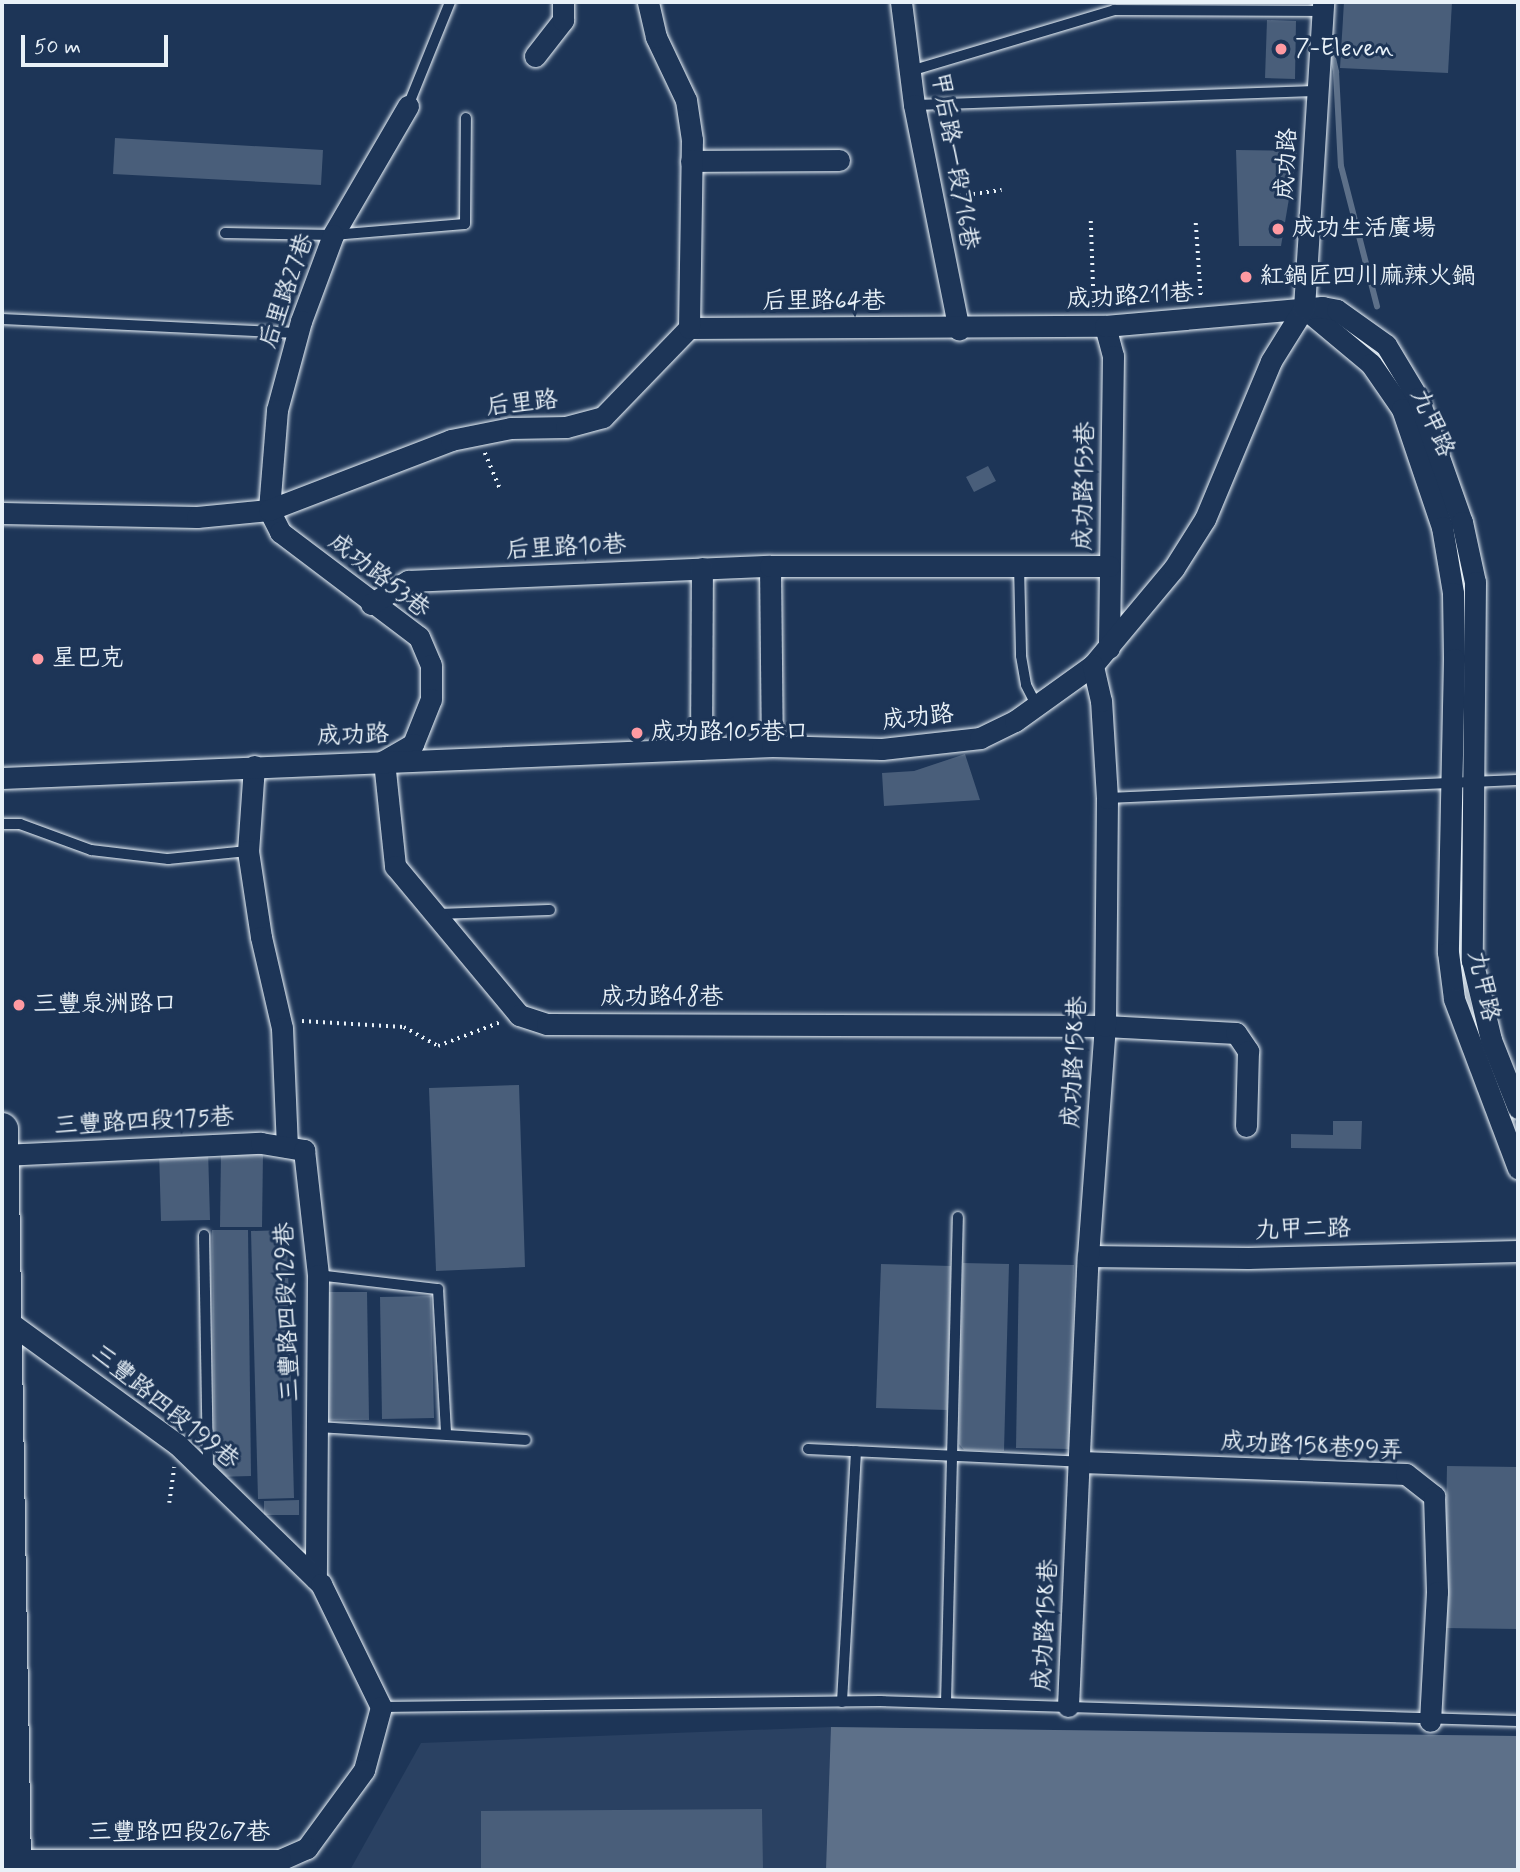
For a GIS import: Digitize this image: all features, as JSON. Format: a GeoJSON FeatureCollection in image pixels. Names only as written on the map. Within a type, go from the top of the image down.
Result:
{"type":"FeatureCollection","features":[{"type":"Feature","properties":{"kind":"main road"},"geometry":{"type":"LineString","coordinates":[[2,1129],[10,1864]]}},
{"type":"Feature","properties":{"kind":"street"},"geometry":{"type":"LineString","coordinates":[[535,56],[563,20],[563,2]]}},
{"type":"Feature","properties":{"kind":"street"},"geometry":{"type":"LineString","coordinates":[[648,2],[656,37],[686,100],[691,161],[689,328]]}},
{"type":"Feature","properties":{"kind":"street","name":"甲后路一段716巷"},"geometry":{"type":"LineString","coordinates":[[901,2],[914,105],[959,330]]}},
{"type":"Feature","properties":{"kind":"street","name":"成功路"},"geometry":{"type":"LineString","coordinates":[[2,778],[701,749],[882,749],[980,738],[1036,705],[1093,665],[1174,568],[1205,519],[1271,360],[1304,309],[1322,6]]}},
{"type":"Feature","properties":{"kind":"street","name":"后里路27巷"},"geometry":{"type":"LineString","coordinates":[[269,510],[277,410],[297,333],[333,235],[408,106]]}},
{"type":"Feature","properties":{"kind":"street"},"geometry":{"type":"LineString","coordinates":[[691,161],[839,160]]}},
{"type":"Feature","properties":{"kind":"street","name":"成功路211巷"},"geometry":{"type":"LineString","coordinates":[[959,330],[1100,326],[1304,309]]}},
{"type":"Feature","properties":{"kind":"street","name":"九甲路"},"geometry":{"type":"LineString","coordinates":[[1304,309],[1337,310],[1386,345],[1418,398],[1462,522],[1475,582],[1472,960],[1491,1040],[1518,1108]]}},
{"type":"Feature","properties":{"kind":"street","name":"九甲路"},"geometry":{"type":"LineString","coordinates":[[1304,309],[1371,364],[1402,409],[1442,527],[1453,593],[1448,783],[1448,951],[1454,999],[1518,1168]]}},
{"type":"Feature","properties":{"kind":"street","name":"成功路153巷"},"geometry":{"type":"LineString","coordinates":[[1100,326],[1113,356],[1109,648]]}},
{"type":"Feature","properties":{"kind":"street","name":"后里路64巷"},"geometry":{"type":"LineString","coordinates":[[689,328],[959,330]]}},
{"type":"Feature","properties":{"kind":"street","name":"后里路"},"geometry":{"type":"LineString","coordinates":[[2,513],[197,517],[269,510],[355,474],[477,435],[511,428],[566,427],[603,417],[689,328]]}},
{"type":"Feature","properties":{"kind":"street","name":"成功路53巷"},"geometry":{"type":"LineString","coordinates":[[269,510],[280,532],[371,604],[419,637],[431,665],[431,699],[412,744],[384,761]]}},
{"type":"Feature","properties":{"kind":"street"},"geometry":{"type":"LineString","coordinates":[[770,566],[772,747]]}},
{"type":"Feature","properties":{"kind":"street","name":"后里路10巷"},"geometry":{"type":"LineString","coordinates":[[371,604],[408,581],[770,566],[1109,566]]}},
{"type":"Feature","properties":{"kind":"street"},"geometry":{"type":"LineString","coordinates":[[701,749],[702,568]]}},
{"type":"Feature","properties":{"kind":"street","name":"成功路158巷"},"geometry":{"type":"LineString","coordinates":[[1068,1706],[1081,1462],[1088,1256],[1105,1026],[1107,798],[1101,701],[1093,665]]}},
{"type":"Feature","properties":{"kind":"street"},"geometry":{"type":"LineString","coordinates":[[384,761],[396,866],[519,1015]]}},
{"type":"Feature","properties":{"kind":"street"},"geometry":{"type":"LineString","coordinates":[[254,766],[248,851],[261,937],[282,1028],[287,1147]]}},
{"type":"Feature","properties":{"kind":"street","name":"成功路48巷"},"geometry":{"type":"LineString","coordinates":[[519,1015],[547,1024],[1105,1026],[1236,1033],[1248,1051],[1247,1126]]}},
{"type":"Feature","properties":{"kind":"street","name":"三豐路四段175巷"},"geometry":{"type":"LineString","coordinates":[[2,1155],[261,1143],[287,1147]]}},
{"type":"Feature","properties":{"kind":"street","name":"三豐路四段129巷"},"geometry":{"type":"LineString","coordinates":[[287,1147],[303,1150],[318,1275],[316,1579]]}},
{"type":"Feature","properties":{"kind":"street","name":"九甲二路"},"geometry":{"type":"LineString","coordinates":[[1088,1256],[1248,1258],[1518,1251]]}},
{"type":"Feature","properties":{"kind":"street","name":"三豐路四段199巷"},"geometry":{"type":"LineString","coordinates":[[3,1317],[177,1444],[208,1471],[316,1579]]}},
{"type":"Feature","properties":{"kind":"street","name":"成功路158巷99弄"},"geometry":{"type":"LineString","coordinates":[[1081,1462],[1406,1474],[1434,1496],[1437,1592],[1430,1721]]}},
{"type":"Feature","properties":{"kind":"street"},"geometry":{"type":"LineString","coordinates":[[316,1579],[381,1707]]}},
{"type":"Feature","properties":{"kind":"street","name":"三豐路四段267巷"},"geometry":{"type":"LineString","coordinates":[[10,1864],[280,1860],[307,1848],[364,1770],[381,1707]]}},
{"type":"Feature","properties":{"kind":"lane"},"geometry":{"type":"LineString","coordinates":[[408,106],[450,2]]}},
{"type":"Feature","properties":{"kind":"lane"},"geometry":{"type":"LineString","coordinates":[[910,71],[1114,10],[1322,6]]}},
{"type":"Feature","properties":{"kind":"lane"},"geometry":{"type":"LineString","coordinates":[[914,105],[1317,91]]}},
{"type":"Feature","properties":{"kind":"lane"},"geometry":{"type":"LineString","coordinates":[[225,233],[333,235],[465,224],[466,118]]}},
{"type":"Feature","properties":{"kind":"lane"},"geometry":{"type":"LineString","coordinates":[[2,318],[297,333]]}},
{"type":"Feature","properties":{"kind":"lane"},"geometry":{"type":"LineString","coordinates":[[1019,565],[1021,656],[1026,685],[1036,705]]}},
{"type":"Feature","properties":{"kind":"lane"},"geometry":{"type":"LineString","coordinates":[[1453,633],[1475,633]]}},
{"type":"Feature","properties":{"kind":"lane"},"geometry":{"type":"LineString","coordinates":[[1107,798],[1518,780]]}},
{"type":"Feature","properties":{"kind":"lane"},"geometry":{"type":"LineString","coordinates":[[2,824],[20,824],[104,852],[168,859],[248,851]]}},
{"type":"Feature","properties":{"kind":"lane"},"geometry":{"type":"LineString","coordinates":[[436,914],[550,910]]}},
{"type":"Feature","properties":{"kind":"lane"},"geometry":{"type":"LineString","coordinates":[[946,1703],[949,1455],[958,1217]]}},
{"type":"Feature","properties":{"kind":"lane"},"geometry":{"type":"LineString","coordinates":[[205,1235],[208,1471]]}},
{"type":"Feature","properties":{"kind":"lane"},"geometry":{"type":"LineString","coordinates":[[318,1275],[438,1289],[446,1434]]}},
{"type":"Feature","properties":{"kind":"lane"},"geometry":{"type":"LineString","coordinates":[[319,1427],[526,1440]]}},
{"type":"Feature","properties":{"kind":"lane"},"geometry":{"type":"LineString","coordinates":[[808,1449],[1081,1462]]}},
{"type":"Feature","properties":{"kind":"lane"},"geometry":{"type":"LineString","coordinates":[[842,1702],[856,1451]]}},
{"type":"Feature","properties":{"kind":"lane"},"geometry":{"type":"LineString","coordinates":[[381,1707],[946,1703],[1430,1721],[1518,1721]]}},
{"type":"Feature","properties":{"kind":"path"},"geometry":{"type":"LineString","coordinates":[[933,200],[1003,190]]}},
{"type":"Feature","properties":{"kind":"path"},"geometry":{"type":"LineString","coordinates":[[1091,221],[1100,326]]}},
{"type":"Feature","properties":{"kind":"path"},"geometry":{"type":"LineString","coordinates":[[1196,223],[1202,319]]}},
{"type":"Feature","properties":{"kind":"path"},"geometry":{"type":"LineString","coordinates":[[477,435],[501,491]]}},
{"type":"Feature","properties":{"kind":"path"},"geometry":{"type":"LineString","coordinates":[[282,1028],[306,1019],[404,1027],[438,1046],[519,1015]]}},
{"type":"Feature","properties":{"kind":"path"},"geometry":{"type":"LineString","coordinates":[[169,1503],[177,1444]]}},
{"type":"Feature","properties":{"kind":"shaded area"},"geometry":{"type":"Polygon","coordinates":[[[831,1727],[1518,1736],[1518,1870],[350,1870],[421,1743],[831,1727]]]}},
{"type":"Feature","properties":{"kind":"shaded area"},"geometry":{"type":"Polygon","coordinates":[[[831,1727],[1518,1736],[1518,1870],[826,1870],[831,1727]]]}},
{"type":"Feature","properties":{"kind":"building"},"geometry":{"type":"Polygon","coordinates":[[[1344,2],[1452,2],[1448,73],[1340,68],[1344,2]]]}},
{"type":"Feature","properties":{"kind":"building","name":"7-Eleven"},"geometry":{"type":"Polygon","coordinates":[[[1267,20],[1296,21],[1295,79],[1265,78],[1267,20]]]}},
{"type":"Feature","properties":{"kind":"building"},"geometry":{"type":"Polygon","coordinates":[[[115,138],[323,150],[321,185],[113,174],[115,138]]]}},
{"type":"Feature","properties":{"kind":"building"},"geometry":{"type":"Polygon","coordinates":[[[1236,150],[1297,151],[1281,246],[1239,246],[1236,150]]]}},
{"type":"Feature","properties":{"kind":"building"},"geometry":{"type":"Polygon","coordinates":[[[988,466],[996,481],[974,492],[966,477],[988,466]]]}},
{"type":"Feature","properties":{"kind":"building"},"geometry":{"type":"Polygon","coordinates":[[[965,754],[980,800],[884,806],[882,773],[914,771],[965,754]]]}},
{"type":"Feature","properties":{"kind":"building"},"geometry":{"type":"Polygon","coordinates":[[[519,1085],[525,1267],[436,1271],[429,1088],[519,1085]]]}},
{"type":"Feature","properties":{"kind":"building"},"geometry":{"type":"Polygon","coordinates":[[[1333,1121],[1362,1121],[1361,1149],[1291,1148],[1291,1134],[1333,1135],[1333,1121]]]}},
{"type":"Feature","properties":{"kind":"building"},"geometry":{"type":"Polygon","coordinates":[[[208,1149],[210,1220],[161,1221],[159,1150],[208,1149]]]}},
{"type":"Feature","properties":{"kind":"building"},"geometry":{"type":"Polygon","coordinates":[[[221,1152],[263,1153],[262,1227],[220,1227],[221,1152]]]}},
{"type":"Feature","properties":{"kind":"building"},"geometry":{"type":"Polygon","coordinates":[[[212,1230],[248,1230],[251,1476],[215,1477],[212,1230]]]}},
{"type":"Feature","properties":{"kind":"building"},"geometry":{"type":"Polygon","coordinates":[[[287,1230],[294,1498],[258,1499],[251,1231],[287,1230]]]}},
{"type":"Feature","properties":{"kind":"building"},"geometry":{"type":"Polygon","coordinates":[[[963,1263],[1009,1264],[1004,1451],[964,1450],[959,1444],[963,1263]]]}},
{"type":"Feature","properties":{"kind":"building"},"geometry":{"type":"Polygon","coordinates":[[[881,1264],[951,1266],[947,1410],[876,1408],[881,1264]]]}},
{"type":"Feature","properties":{"kind":"building"},"geometry":{"type":"Polygon","coordinates":[[[1019,1264],[1074,1265],[1071,1449],[1016,1448],[1019,1264]]]}},
{"type":"Feature","properties":{"kind":"building"},"geometry":{"type":"Polygon","coordinates":[[[324,1292],[367,1292],[369,1420],[325,1420],[324,1292]]]}},
{"type":"Feature","properties":{"kind":"building"},"geometry":{"type":"Polygon","coordinates":[[[431,1296],[434,1418],[382,1419],[380,1297],[431,1296]]]}},
{"type":"Feature","properties":{"kind":"building"},"geometry":{"type":"Polygon","coordinates":[[[1447,1466],[1518,1467],[1518,1629],[1444,1628],[1447,1466]]]}},
{"type":"Feature","properties":{"kind":"building"},"geometry":{"type":"Polygon","coordinates":[[[299,1500],[299,1515],[264,1515],[264,1501],[299,1500]]]}},
{"type":"Feature","properties":{"kind":"building"},"geometry":{"type":"Polygon","coordinates":[[[762,1809],[763,1870],[481,1870],[481,1811],[762,1809]]]}},
{"type":"Feature","properties":{"kind":"waterway"},"geometry":{"type":"LineString","coordinates":[[1329,41],[1336,72],[1341,166],[1377,306]]}},
{"type":"Feature","properties":{"kind":"waterway"},"geometry":{"type":"LineString","coordinates":[[1455,545],[1461,579]]}},
{"type":"Feature","properties":{"kind":"waterway"},"geometry":{"type":"LineString","coordinates":[[1460,884],[1459,957],[1468,1008]]}},
{"type":"Feature","properties":{"kind":"waterway"},"geometry":{"type":"LineString","coordinates":[[1510,1116],[1518,1138]]}},
{"type":"Feature","properties":{"kind":"place","name":"7-Eleven"},"geometry":{"type":"Point","coordinates":[1281,49]}},
{"type":"Feature","properties":{"kind":"place","name":"成功生活廣場"},"geometry":{"type":"Point","coordinates":[1278,229]}},
{"type":"Feature","properties":{"kind":"place","name":"紅鍋匠四川麻辣火鍋"},"geometry":{"type":"Point","coordinates":[1246,277]}},
{"type":"Feature","properties":{"kind":"place","name":"星巴克"},"geometry":{"type":"Point","coordinates":[38,659]}},
{"type":"Feature","properties":{"kind":"place","name":"成功路105巷口"},"geometry":{"type":"Point","coordinates":[637,733]}},
{"type":"Feature","properties":{"kind":"place","name":"三豐泉洲路口"},"geometry":{"type":"Point","coordinates":[19,1005]}}]}
